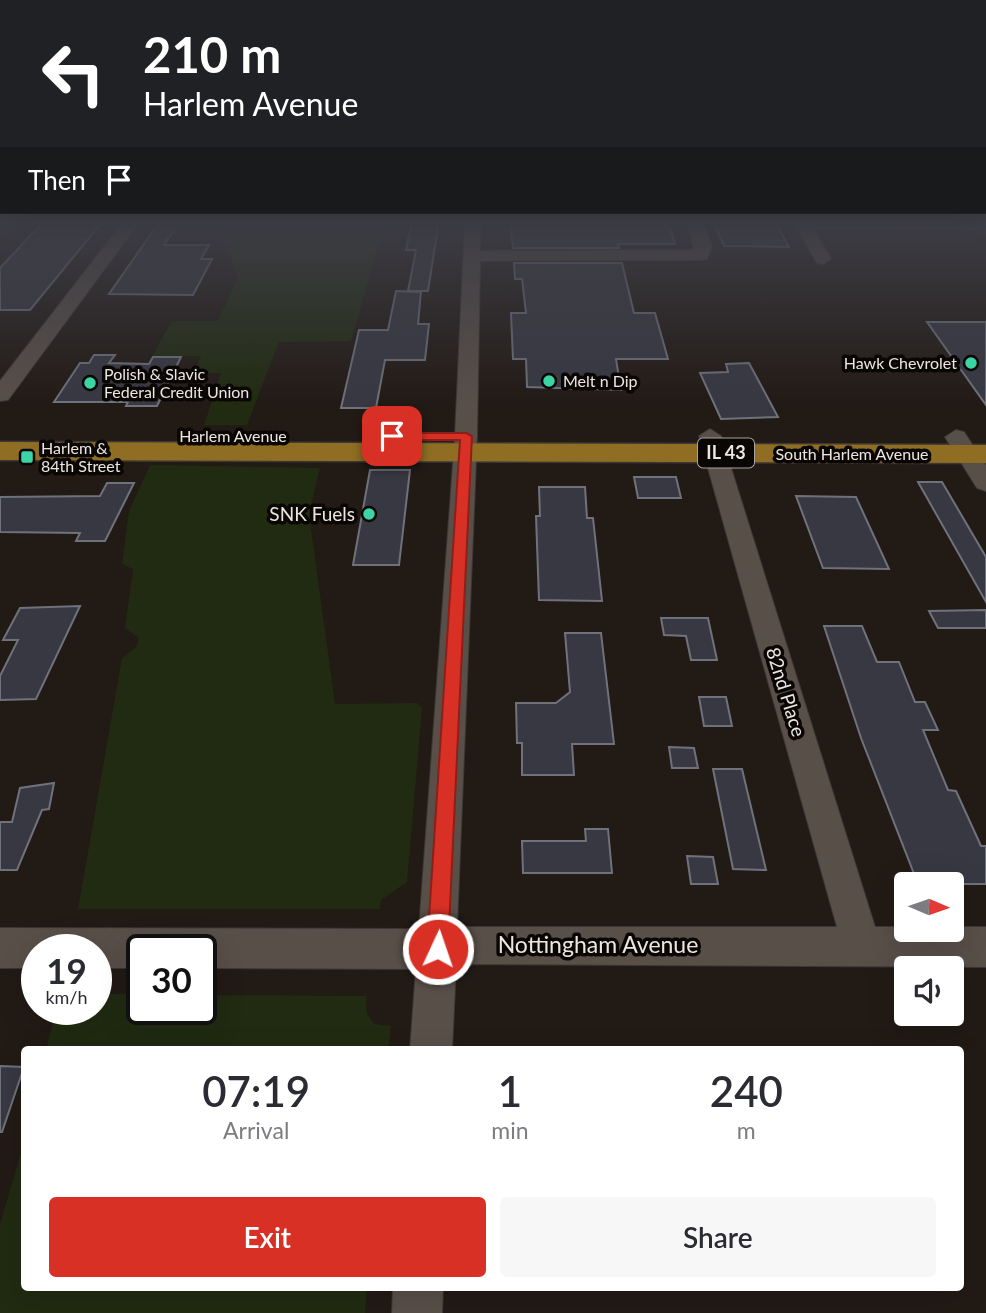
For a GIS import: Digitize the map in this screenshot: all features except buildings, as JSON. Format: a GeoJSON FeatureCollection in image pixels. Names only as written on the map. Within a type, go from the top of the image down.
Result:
{"type":"FeatureCollection","features":[{"type":"Feature","properties":{"kind":"main road","name":"Harlem Avenue"},"geometry":{"type":"LineString","coordinates":[[0,437],[466,445]]}},
{"type":"Feature","properties":{"kind":"main road","name":"Harlem Avenue"},"geometry":{"type":"LineString","coordinates":[[0,451],[466,445]]}},
{"type":"Feature","properties":{"kind":"main road","name":"South Harlem Avenue"},"geometry":{"type":"LineString","coordinates":[[466,445],[974,446]]}},
{"type":"Feature","properties":{"kind":"street"},"geometry":{"type":"LineString","coordinates":[[0,395],[85,282]]}},
{"type":"Feature","properties":{"kind":"street"},"geometry":{"type":"LineString","coordinates":[[431,1046],[466,445],[472,282]]}},
{"type":"Feature","properties":{"kind":"street","name":"82nd Place"},"geometry":{"type":"LineString","coordinates":[[713,445],[862,947]]}},
{"type":"Feature","properties":{"kind":"street"},"geometry":{"type":"LineString","coordinates":[[974,446],[986,483]]}},
{"type":"Feature","properties":{"kind":"street","name":"Nottingham Avenue"},"geometry":{"type":"LineString","coordinates":[[0,948],[438,949],[475,944],[986,947]]}},
{"type":"Feature","properties":{"kind":"street"},"geometry":{"type":"LineString","coordinates":[[417,1313],[418,1291]]}},
{"type":"Feature","properties":{"kind":"green space"},"geometry":{"type":"Polygon","coordinates":[[[236,282],[368,282],[351,341],[279,342],[247,425],[204,425],[221,373],[194,373],[201,356],[152,356],[172,321],[218,321],[236,282]]]}},
{"type":"Feature","properties":{"kind":"green space"},"geometry":{"type":"Polygon","coordinates":[[[150,465],[320,468],[309,514],[335,704],[417,703],[422,708],[407,882],[381,900],[380,909],[78,909],[122,658],[136,647],[139,638],[125,628],[133,569],[122,564],[129,511],[150,465]]]}},
{"type":"Feature","properties":{"kind":"green space"},"geometry":{"type":"Polygon","coordinates":[[[112,994],[126,994],[126,1025],[217,1025],[217,995],[366,996],[367,1014],[374,1024],[391,1026],[388,1046],[47,1046],[52,1025],[112,1025],[112,994]]]}},
{"type":"Feature","properties":{"kind":"green space"},"geometry":{"type":"Polygon","coordinates":[[[21,1152],[21,1291],[367,1291],[365,1313],[0,1313],[0,1224],[21,1152]]]}},
{"type":"Feature","properties":{"kind":"place","name":"Hawk Chevrolet"},"geometry":{"type":"Point","coordinates":[971,363]}},
{"type":"Feature","properties":{"kind":"place","name":"Melt n Dip"},"geometry":{"type":"Point","coordinates":[549,381]}},
{"type":"Feature","properties":{"kind":"place","name":"Polish & Slavic Federal Credit Union"},"geometry":{"type":"Point","coordinates":[90,383]}},
{"type":"Feature","properties":{"kind":"place","name":"Harlem & 84th Street"},"geometry":{"type":"Point","coordinates":[27,457]}},
{"type":"Feature","properties":{"kind":"place","name":"SNK Fuels"},"geometry":{"type":"Point","coordinates":[369,514]}},
{"type":"Feature","properties":{"kind":"route"},"geometry":{"type":"LineString","coordinates":[[392,436],[466,436],[438,949]]}}]}
